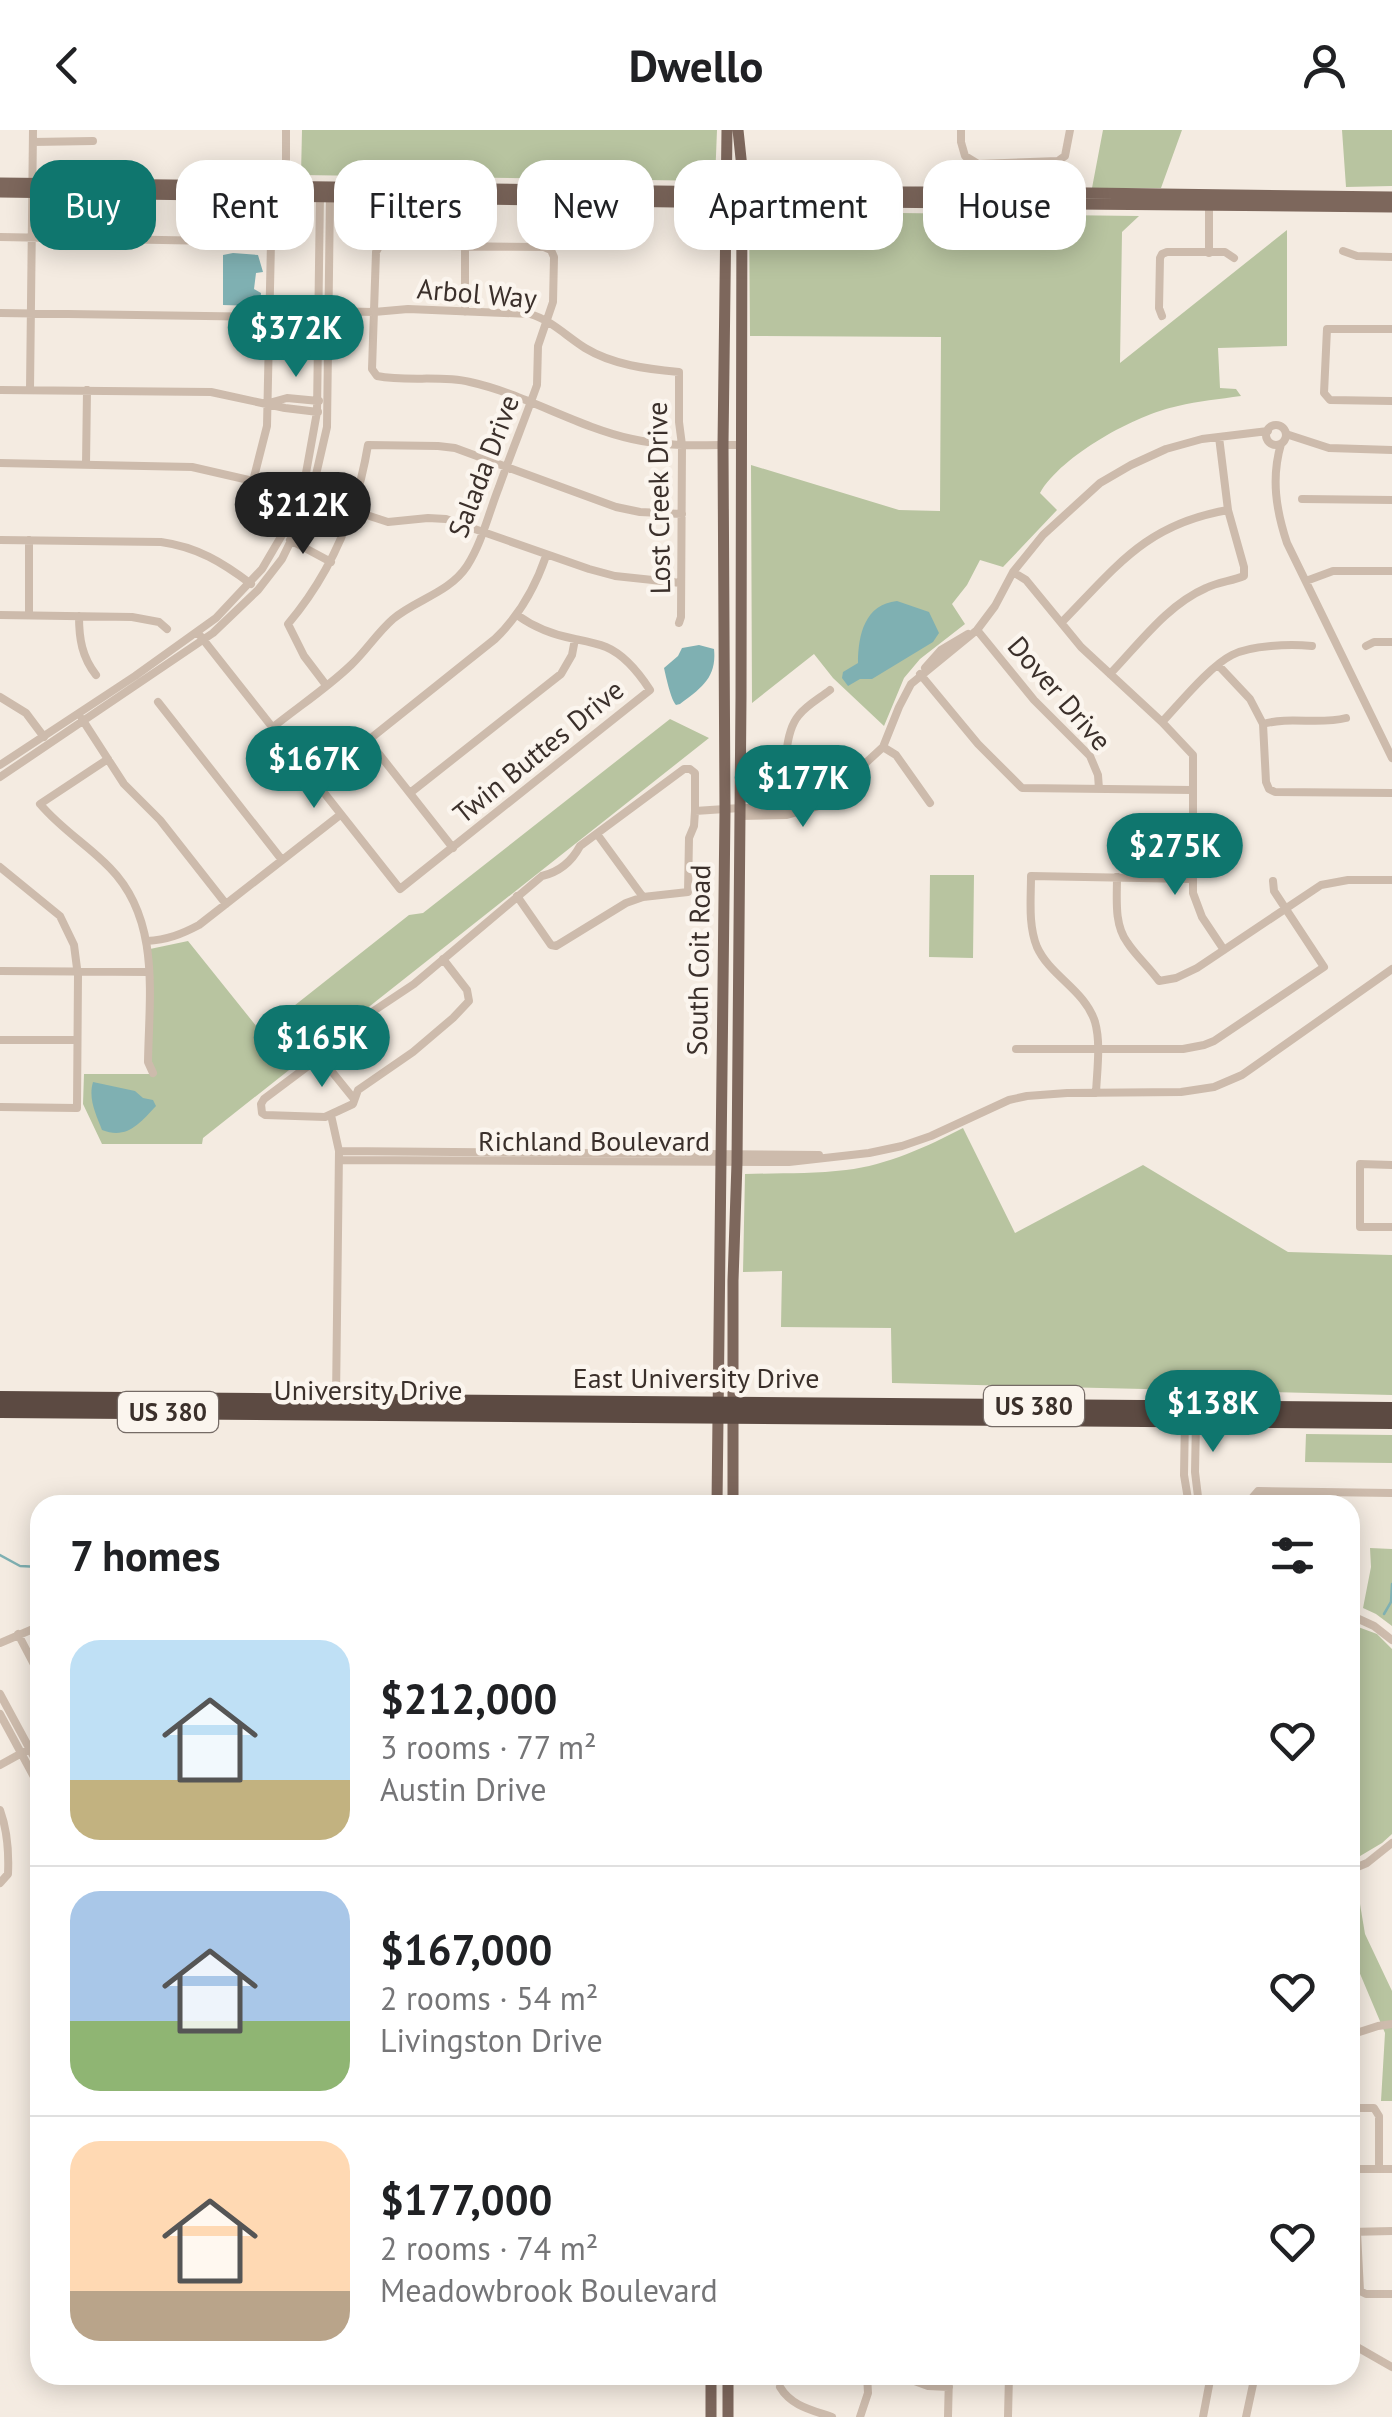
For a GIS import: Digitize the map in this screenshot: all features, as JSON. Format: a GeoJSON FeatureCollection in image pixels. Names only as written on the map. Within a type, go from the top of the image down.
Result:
{"type":"FeatureCollection","features":[{"type":"Feature","properties":{"kind":"highway","name":"US 380"},"geometry":{"type":"LineString","coordinates":[[0,1398],[336,1407]]}},
{"type":"Feature","properties":{"kind":"highway","name":"University Drive"},"geometry":{"type":"LineString","coordinates":[[0,1411],[336,1407],[735,1410]]}},
{"type":"Feature","properties":{"kind":"highway","name":"US 380"},"geometry":{"type":"LineString","coordinates":[[1190,1414],[1392,1409]]}},
{"type":"Feature","properties":{"kind":"highway","name":"US 380"},"geometry":{"type":"LineString","coordinates":[[735,1410],[1190,1414],[1392,1422]]}},
{"type":"Feature","properties":{"kind":"main road","name":"South Coit Road"},"geometry":{"type":"LineString","coordinates":[[725,160],[726,130]]}},
{"type":"Feature","properties":{"kind":"main road","name":"South Coit Road"},"geometry":{"type":"LineString","coordinates":[[738,130],[739,160]]}},
{"type":"Feature","properties":{"kind":"main road"},"geometry":{"type":"LineString","coordinates":[[0,183],[30,188]]}},
{"type":"Feature","properties":{"kind":"main road"},"geometry":{"type":"LineString","coordinates":[[0,192],[30,188]]}},
{"type":"Feature","properties":{"kind":"main road"},"geometry":{"type":"LineString","coordinates":[[314,191],[674,196]]}},
{"type":"Feature","properties":{"kind":"main road"},"geometry":{"type":"LineString","coordinates":[[1086,197],[1392,207]]}},
{"type":"Feature","properties":{"kind":"main road"},"geometry":{"type":"LineString","coordinates":[[1209,200],[1392,197]]}},
{"type":"Feature","properties":{"kind":"main road","name":"South Coit Road"},"geometry":{"type":"LineString","coordinates":[[717,1495],[725,811],[724,250]]}},
{"type":"Feature","properties":{"kind":"main road","name":"South Coit Road"},"geometry":{"type":"LineString","coordinates":[[733,1495],[741,250]]}},
{"type":"Feature","properties":{"kind":"main road"},"geometry":{"type":"LineString","coordinates":[[724,317],[741,318]]}},
{"type":"Feature","properties":{"kind":"main road"},"geometry":{"type":"LineString","coordinates":[[722,962],[738,962]]}},
{"type":"Feature","properties":{"kind":"main road"},"geometry":{"type":"LineString","coordinates":[[721,1045],[738,1044]]}},
{"type":"Feature","properties":{"kind":"main road"},"geometry":{"type":"LineString","coordinates":[[718,1282],[734,1282]]}},
{"type":"Feature","properties":{"kind":"main road"},"geometry":{"type":"LineString","coordinates":[[711,2385],[712,2417]]}},
{"type":"Feature","properties":{"kind":"main road"},"geometry":{"type":"LineString","coordinates":[[728,2385],[728,2417]]}},
{"type":"Feature","properties":{"kind":"street"},"geometry":{"type":"LineString","coordinates":[[32,130],[32,160]]}},
{"type":"Feature","properties":{"kind":"street"},"geometry":{"type":"LineString","coordinates":[[286,130],[286,160]]}},
{"type":"Feature","properties":{"kind":"street"},"geometry":{"type":"LineString","coordinates":[[961,130],[965,156],[972,160]]}},
{"type":"Feature","properties":{"kind":"street"},"geometry":{"type":"LineString","coordinates":[[1059,160],[1065,156],[1070,130]]}},
{"type":"Feature","properties":{"kind":"street"},"geometry":{"type":"LineString","coordinates":[[32,142],[93,141]]}},
{"type":"Feature","properties":{"kind":"street"},"geometry":{"type":"LineString","coordinates":[[200,637],[262,569],[304,514],[315,479],[328,412],[325,192]]}},
{"type":"Feature","properties":{"kind":"street"},"geometry":{"type":"LineString","coordinates":[[1209,200],[1209,253]]}},
{"type":"Feature","properties":{"kind":"street"},"geometry":{"type":"LineString","coordinates":[[0,237],[30,238]]}},
{"type":"Feature","properties":{"kind":"street"},"geometry":{"type":"LineString","coordinates":[[0,464],[192,466],[253,481],[263,448],[268,403],[271,242],[156,240]]}},
{"type":"Feature","properties":{"kind":"street","name":"Salada Drive"},"geometry":{"type":"LineString","coordinates":[[272,728],[352,665],[395,618],[455,580],[470,560],[538,380],[539,341],[553,298],[554,257],[550,249],[497,246]]}},
{"type":"Feature","properties":{"kind":"street"},"geometry":{"type":"LineString","coordinates":[[30,390],[32,250]]}},
{"type":"Feature","properties":{"kind":"street"},"geometry":{"type":"LineString","coordinates":[[377,250],[372,367],[380,378],[464,381],[630,439],[682,445],[740,445]]}},
{"type":"Feature","properties":{"kind":"street"},"geometry":{"type":"LineString","coordinates":[[465,312],[466,250]]}},
{"type":"Feature","properties":{"kind":"street"},"geometry":{"type":"LineString","coordinates":[[1342,251],[1357,256],[1392,257]]}},
{"type":"Feature","properties":{"kind":"street"},"geometry":{"type":"LineString","coordinates":[[1162,316],[1162,254],[1228,253],[1234,258]]}},
{"type":"Feature","properties":{"kind":"street"},"geometry":{"type":"LineString","coordinates":[[0,777],[46,741],[200,637],[258,590],[282,559],[314,438],[324,311]]}},
{"type":"Feature","properties":{"kind":"street","name":"Arbol Way"},"geometry":{"type":"LineString","coordinates":[[324,311],[525,313],[548,321],[600,356],[641,368],[679,372]]}},
{"type":"Feature","properties":{"kind":"street"},"geometry":{"type":"LineString","coordinates":[[0,313],[270,317]]}},
{"type":"Feature","properties":{"kind":"street"},"geometry":{"type":"LineString","coordinates":[[1392,328],[1327,329],[1324,393],[1330,400],[1392,401]]}},
{"type":"Feature","properties":{"kind":"street","name":"Lost Creek Drive"},"geometry":{"type":"LineString","coordinates":[[679,372],[679,623]]}},
{"type":"Feature","properties":{"kind":"street"},"geometry":{"type":"LineString","coordinates":[[0,390],[211,392],[285,408],[328,412]]}},
{"type":"Feature","properties":{"kind":"street"},"geometry":{"type":"LineString","coordinates":[[86,465],[87,390]]}},
{"type":"Feature","properties":{"kind":"street"},"geometry":{"type":"LineString","coordinates":[[268,403],[286,398],[328,401]]}},
{"type":"Feature","properties":{"kind":"street"},"geometry":{"type":"LineString","coordinates":[[1268,438],[1277,426],[1282,428],[1284,440],[1276,462]]}},
{"type":"Feature","properties":{"kind":"street"},"geometry":{"type":"LineString","coordinates":[[694,811],[786,811],[819,806],[833,798],[884,746],[911,684],[977,630],[1013,572],[1043,534],[1100,483],[1148,456],[1183,444],[1246,434],[1301,440],[1338,450],[1392,450]]}},
{"type":"Feature","properties":{"kind":"street"},"geometry":{"type":"LineString","coordinates":[[1110,674],[1187,598],[1209,586],[1244,576],[1228,510],[1219,437]]}},
{"type":"Feature","properties":{"kind":"street"},"geometry":{"type":"LineString","coordinates":[[1268,438],[1276,462],[1276,492],[1287,543],[1392,758]]}},
{"type":"Feature","properties":{"kind":"street"},"geometry":{"type":"LineString","coordinates":[[326,686],[288,624],[331,562],[351,510],[368,445],[446,446],[616,507],[682,514]]}},
{"type":"Feature","properties":{"kind":"street"},"geometry":{"type":"LineString","coordinates":[[1302,498],[1392,500]]}},
{"type":"Feature","properties":{"kind":"street"},"geometry":{"type":"LineString","coordinates":[[351,510],[388,522],[441,518],[614,576],[681,583]]}},
{"type":"Feature","properties":{"kind":"street"},"geometry":{"type":"LineString","coordinates":[[1062,622],[1135,548],[1188,519],[1228,510]]}},
{"type":"Feature","properties":{"kind":"street"},"geometry":{"type":"LineString","coordinates":[[286,538],[331,562]]}},
{"type":"Feature","properties":{"kind":"street"},"geometry":{"type":"LineString","coordinates":[[0,540],[182,545],[204,552],[258,590]]}},
{"type":"Feature","properties":{"kind":"street"},"geometry":{"type":"LineString","coordinates":[[28,615],[29,540]]}},
{"type":"Feature","properties":{"kind":"street"},"geometry":{"type":"LineString","coordinates":[[316,782],[495,640],[517,615],[546,556]]}},
{"type":"Feature","properties":{"kind":"street"},"geometry":{"type":"LineString","coordinates":[[1306,581],[1333,571],[1392,571]]}},
{"type":"Feature","properties":{"kind":"street"},"geometry":{"type":"LineString","coordinates":[[1013,572],[1026,580],[1081,647],[1193,755],[1193,893],[1202,917],[1224,950]]}},
{"type":"Feature","properties":{"kind":"street"},"geometry":{"type":"LineString","coordinates":[[0,614],[144,618],[166,629]]}},
{"type":"Feature","properties":{"kind":"street"},"geometry":{"type":"LineString","coordinates":[[410,793],[561,674],[572,656],[574,639],[540,629],[517,615]]}},
{"type":"Feature","properties":{"kind":"street"},"geometry":{"type":"LineString","coordinates":[[79,616],[84,656],[96,675]]}},
{"type":"Feature","properties":{"kind":"street","name":"Dover Drive"},"geometry":{"type":"LineString","coordinates":[[977,630],[1034,700],[1090,756],[1100,789]]}},
{"type":"Feature","properties":{"kind":"street"},"geometry":{"type":"LineString","coordinates":[[148,942],[180,935],[199,925],[340,815],[200,637]]}},
{"type":"Feature","properties":{"kind":"street","name":"Twin Buttes Drive"},"geometry":{"type":"LineString","coordinates":[[340,815],[400,889],[650,690],[622,657],[606,647],[574,639]]}},
{"type":"Feature","properties":{"kind":"street"},"geometry":{"type":"LineString","coordinates":[[1366,646],[1392,642]]}},
{"type":"Feature","properties":{"kind":"street"},"geometry":{"type":"LineString","coordinates":[[1162,722],[1230,656],[1296,644],[1312,646]]}},
{"type":"Feature","properties":{"kind":"street"},"geometry":{"type":"LineString","coordinates":[[1218,665],[1250,699],[1263,724],[1269,790],[1392,793]]}},
{"type":"Feature","properties":{"kind":"street"},"geometry":{"type":"LineString","coordinates":[[921,674],[978,744],[1022,788],[1192,790]]}},
{"type":"Feature","properties":{"kind":"street"},"geometry":{"type":"LineString","coordinates":[[786,811],[787,746],[793,724],[830,690]]}},
{"type":"Feature","properties":{"kind":"street"},"geometry":{"type":"LineString","coordinates":[[0,697],[26,713],[46,741]]}},
{"type":"Feature","properties":{"kind":"street"},"geometry":{"type":"LineString","coordinates":[[158,702],[282,860]]}},
{"type":"Feature","properties":{"kind":"street"},"geometry":{"type":"LineString","coordinates":[[81,717],[124,784],[167,828],[226,904]]}},
{"type":"Feature","properties":{"kind":"street"},"geometry":{"type":"LineString","coordinates":[[1263,724],[1276,720],[1346,718]]}},
{"type":"Feature","properties":{"kind":"street"},"geometry":{"type":"LineString","coordinates":[[368,740],[453,848]]}},
{"type":"Feature","properties":{"kind":"street"},"geometry":{"type":"LineString","coordinates":[[0,765],[46,741]]}},
{"type":"Feature","properties":{"kind":"street"},"geometry":{"type":"LineString","coordinates":[[884,746],[930,802]]}},
{"type":"Feature","properties":{"kind":"street"},"geometry":{"type":"LineString","coordinates":[[108,759],[40,804],[120,880],[142,921],[148,942],[148,1062],[153,1072]]}},
{"type":"Feature","properties":{"kind":"street"},"geometry":{"type":"LineString","coordinates":[[444,959],[467,990],[468,1001],[453,1018],[358,1090],[353,1104],[325,1117],[265,1116],[261,1108],[264,1099],[369,1014],[414,984],[444,959],[518,896],[542,876],[554,873],[580,846],[684,769],[694,773],[688,892],[626,903],[556,946],[551,945],[518,896]]}},
{"type":"Feature","properties":{"kind":"street"},"geometry":{"type":"LineString","coordinates":[[598,834],[643,897]]}},
{"type":"Feature","properties":{"kind":"street"},"geometry":{"type":"LineString","coordinates":[[0,868],[60,916],[74,944],[78,972],[77,1108],[0,1107]]}},
{"type":"Feature","properties":{"kind":"street"},"geometry":{"type":"LineString","coordinates":[[1096,1093],[1096,1024],[1090,1009],[1043,958],[1036,945],[1031,876],[1192,878]]}},
{"type":"Feature","properties":{"kind":"street"},"geometry":{"type":"LineString","coordinates":[[1117,878],[1122,935],[1159,981],[1186,974],[1308,892],[1333,882],[1392,880]]}},
{"type":"Feature","properties":{"kind":"street"},"geometry":{"type":"LineString","coordinates":[[1016,1048],[1204,1046],[1324,968],[1274,891],[1273,881]]}},
{"type":"Feature","properties":{"kind":"street"},"geometry":{"type":"LineString","coordinates":[[1034,967],[1043,958]]}},
{"type":"Feature","properties":{"kind":"street","name":"Richland Boulevard"},"geometry":{"type":"LineString","coordinates":[[339,1155],[789,1162],[884,1150],[920,1140],[1009,1100],[1046,1094],[1181,1092],[1214,1087],[1242,1075],[1392,969]]}},
{"type":"Feature","properties":{"kind":"street"},"geometry":{"type":"LineString","coordinates":[[0,971],[149,972]]}},
{"type":"Feature","properties":{"kind":"street"},"geometry":{"type":"LineString","coordinates":[[0,1040],[78,1040]]}},
{"type":"Feature","properties":{"kind":"street"},"geometry":{"type":"LineString","coordinates":[[320,1057],[354,1099]]}},
{"type":"Feature","properties":{"kind":"street"},"geometry":{"type":"LineString","coordinates":[[331,1115],[339,1155],[336,1407]]}},
{"type":"Feature","properties":{"kind":"street"},"geometry":{"type":"LineString","coordinates":[[1392,1164],[1360,1164],[1360,1227],[1392,1228]]}},
{"type":"Feature","properties":{"kind":"street"},"geometry":{"type":"LineString","coordinates":[[1187,1495],[1184,1476],[1190,1414]]}},
{"type":"Feature","properties":{"kind":"street"},"geometry":{"type":"LineString","coordinates":[[1190,1414],[1197,1495]]}},
{"type":"Feature","properties":{"kind":"street"},"geometry":{"type":"LineString","coordinates":[[1255,1495],[1258,1491],[1392,1493]]}},
{"type":"Feature","properties":{"kind":"street"},"geometry":{"type":"LineString","coordinates":[[1360,1620],[1392,1640]]}},
{"type":"Feature","properties":{"kind":"street"},"geometry":{"type":"LineString","coordinates":[[0,1644],[30,1630]]}},
{"type":"Feature","properties":{"kind":"street"},"geometry":{"type":"LineString","coordinates":[[18,1634],[30,1657]]}},
{"type":"Feature","properties":{"kind":"street"},"geometry":{"type":"LineString","coordinates":[[0,1694],[30,1763]]}},
{"type":"Feature","properties":{"kind":"street"},"geometry":{"type":"LineString","coordinates":[[0,1714],[30,1757]]}},
{"type":"Feature","properties":{"kind":"street"},"geometry":{"type":"LineString","coordinates":[[0,1765],[30,1748]]}},
{"type":"Feature","properties":{"kind":"street"},"geometry":{"type":"LineString","coordinates":[[0,1810],[8,1842],[4,1880]]}},
{"type":"Feature","properties":{"kind":"street"},"geometry":{"type":"LineString","coordinates":[[1360,1866],[1392,1844]]}},
{"type":"Feature","properties":{"kind":"street"},"geometry":{"type":"LineString","coordinates":[[1360,2032],[1392,2024]]}},
{"type":"Feature","properties":{"kind":"street"},"geometry":{"type":"LineString","coordinates":[[1360,2108],[1375,2109],[1379,2116],[1379,2170]]}},
{"type":"Feature","properties":{"kind":"street"},"geometry":{"type":"LineString","coordinates":[[1360,2169],[1392,2170]]}},
{"type":"Feature","properties":{"kind":"street"},"geometry":{"type":"LineString","coordinates":[[1360,2232],[1392,2232]]}},
{"type":"Feature","properties":{"kind":"street"},"geometry":{"type":"LineString","coordinates":[[1360,2291],[1392,2294]]}},
{"type":"Feature","properties":{"kind":"street"},"geometry":{"type":"LineString","coordinates":[[1360,2348],[1392,2366]]}},
{"type":"Feature","properties":{"kind":"street"},"geometry":{"type":"LineString","coordinates":[[860,2417],[868,2385]]}},
{"type":"Feature","properties":{"kind":"street"},"geometry":{"type":"LineString","coordinates":[[925,2385],[948,2387],[948,2417]]}},
{"type":"Feature","properties":{"kind":"street"},"geometry":{"type":"LineString","coordinates":[[1008,2385],[1008,2417]]}},
{"type":"Feature","properties":{"kind":"street"},"geometry":{"type":"LineString","coordinates":[[1204,2417],[1210,2385]]}},
{"type":"Feature","properties":{"kind":"street"},"geometry":{"type":"LineString","coordinates":[[1246,2417],[1253,2385]]}},
{"type":"Feature","properties":{"kind":"street"},"geometry":{"type":"LineString","coordinates":[[780,2387],[796,2404],[832,2417]]}},
{"type":"Feature","properties":{"kind":"green space"},"geometry":{"type":"Polygon","coordinates":[[[302,130],[717,130],[716,160],[674,160],[674,180],[654,180],[654,160],[517,160],[517,178],[497,178],[497,160],[334,160],[334,175],[314,175],[314,160],[301,160],[302,130]]]}},
{"type":"Feature","properties":{"kind":"green space"},"geometry":{"type":"Polygon","coordinates":[[[1103,130],[1182,130],[1161,188],[1092,188],[1103,130]]]}},
{"type":"Feature","properties":{"kind":"green space"},"geometry":{"type":"Polygon","coordinates":[[[1342,130],[1392,130],[1392,186],[1346,187],[1342,130]]]}},
{"type":"Feature","properties":{"kind":"green space"},"geometry":{"type":"Polygon","coordinates":[[[903,213],[923,213],[923,250],[1086,250],[1086,215],[1139,216],[1122,232],[1120,363],[1287,230],[1287,346],[1218,348],[1220,388],[1236,389],[1241,396],[1186,404],[1141,418],[1082,451],[1050,479],[1040,493],[1057,510],[1003,567],[980,560],[952,604],[965,624],[920,659],[904,678],[884,726],[833,678],[814,654],[752,703],[751,465],[899,510],[940,511],[941,337],[750,336],[749,250],[903,250],[903,213]]]}},
{"type":"Feature","properties":{"kind":"green space"},"geometry":{"type":"Polygon","coordinates":[[[670,719],[709,738],[203,1138],[202,1144],[102,1144],[83,1104],[84,1074],[151,1074],[150,949],[188,941],[261,1032],[409,915],[423,913],[670,719]]]}},
{"type":"Feature","properties":{"kind":"green space"},"geometry":{"type":"Polygon","coordinates":[[[930,875],[974,875],[973,958],[929,957],[930,875]]]}},
{"type":"Feature","properties":{"kind":"green space"},"geometry":{"type":"Polygon","coordinates":[[[963,1128],[1015,1233],[1143,1165],[1288,1252],[1392,1255],[1392,1395],[892,1383],[891,1328],[781,1327],[782,1271],[743,1272],[745,1174],[862,1168],[906,1154],[963,1128]]]}},
{"type":"Feature","properties":{"kind":"green space"},"geometry":{"type":"Polygon","coordinates":[[[1306,1434],[1392,1435],[1392,1463],[1305,1462],[1306,1434]]]}},
{"type":"Feature","properties":{"kind":"green space"},"geometry":{"type":"Polygon","coordinates":[[[1370,1548],[1392,1549],[1392,1626],[1363,1608],[1371,1567],[1370,1548]]]}},
{"type":"Feature","properties":{"kind":"green space"},"geometry":{"type":"Polygon","coordinates":[[[1360,1628],[1377,1634],[1392,1649],[1392,1834],[1360,1856],[1360,1628]]]}},
{"type":"Feature","properties":{"kind":"green space"},"geometry":{"type":"Polygon","coordinates":[[[1360,1904],[1365,1934],[1392,1991],[1392,2101],[1381,2101],[1385,2033],[1360,1974],[1360,1904]]]}},
{"type":"Feature","properties":{"kind":"water"},"geometry":{"type":"Polygon","coordinates":[[[223,255],[258,255],[263,272],[256,273],[254,289],[261,293],[260,306],[223,305],[223,255]]]}},
{"type":"Feature","properties":{"kind":"water"},"geometry":{"type":"Polygon","coordinates":[[[897,601],[929,612],[939,633],[933,642],[872,679],[860,679],[848,686],[843,672],[858,663],[866,623],[877,608],[897,601]]]}},
{"type":"Feature","properties":{"kind":"water"},"geometry":{"type":"Polygon","coordinates":[[[699,645],[714,649],[713,668],[695,693],[676,705],[664,668],[682,648],[699,645]]]}},
{"type":"Feature","properties":{"kind":"water"},"geometry":{"type":"Polygon","coordinates":[[[93,1082],[135,1091],[153,1100],[156,1106],[126,1131],[102,1130],[92,1100],[93,1082]]]}},
{"type":"Feature","properties":{"kind":"waterway"},"geometry":{"type":"LineString","coordinates":[[0,1555],[20,1566],[30,1566]]}},
{"type":"Feature","properties":{"kind":"waterway"},"geometry":{"type":"LineString","coordinates":[[1384,1614],[1391,1602],[1392,1584]]}}]}
